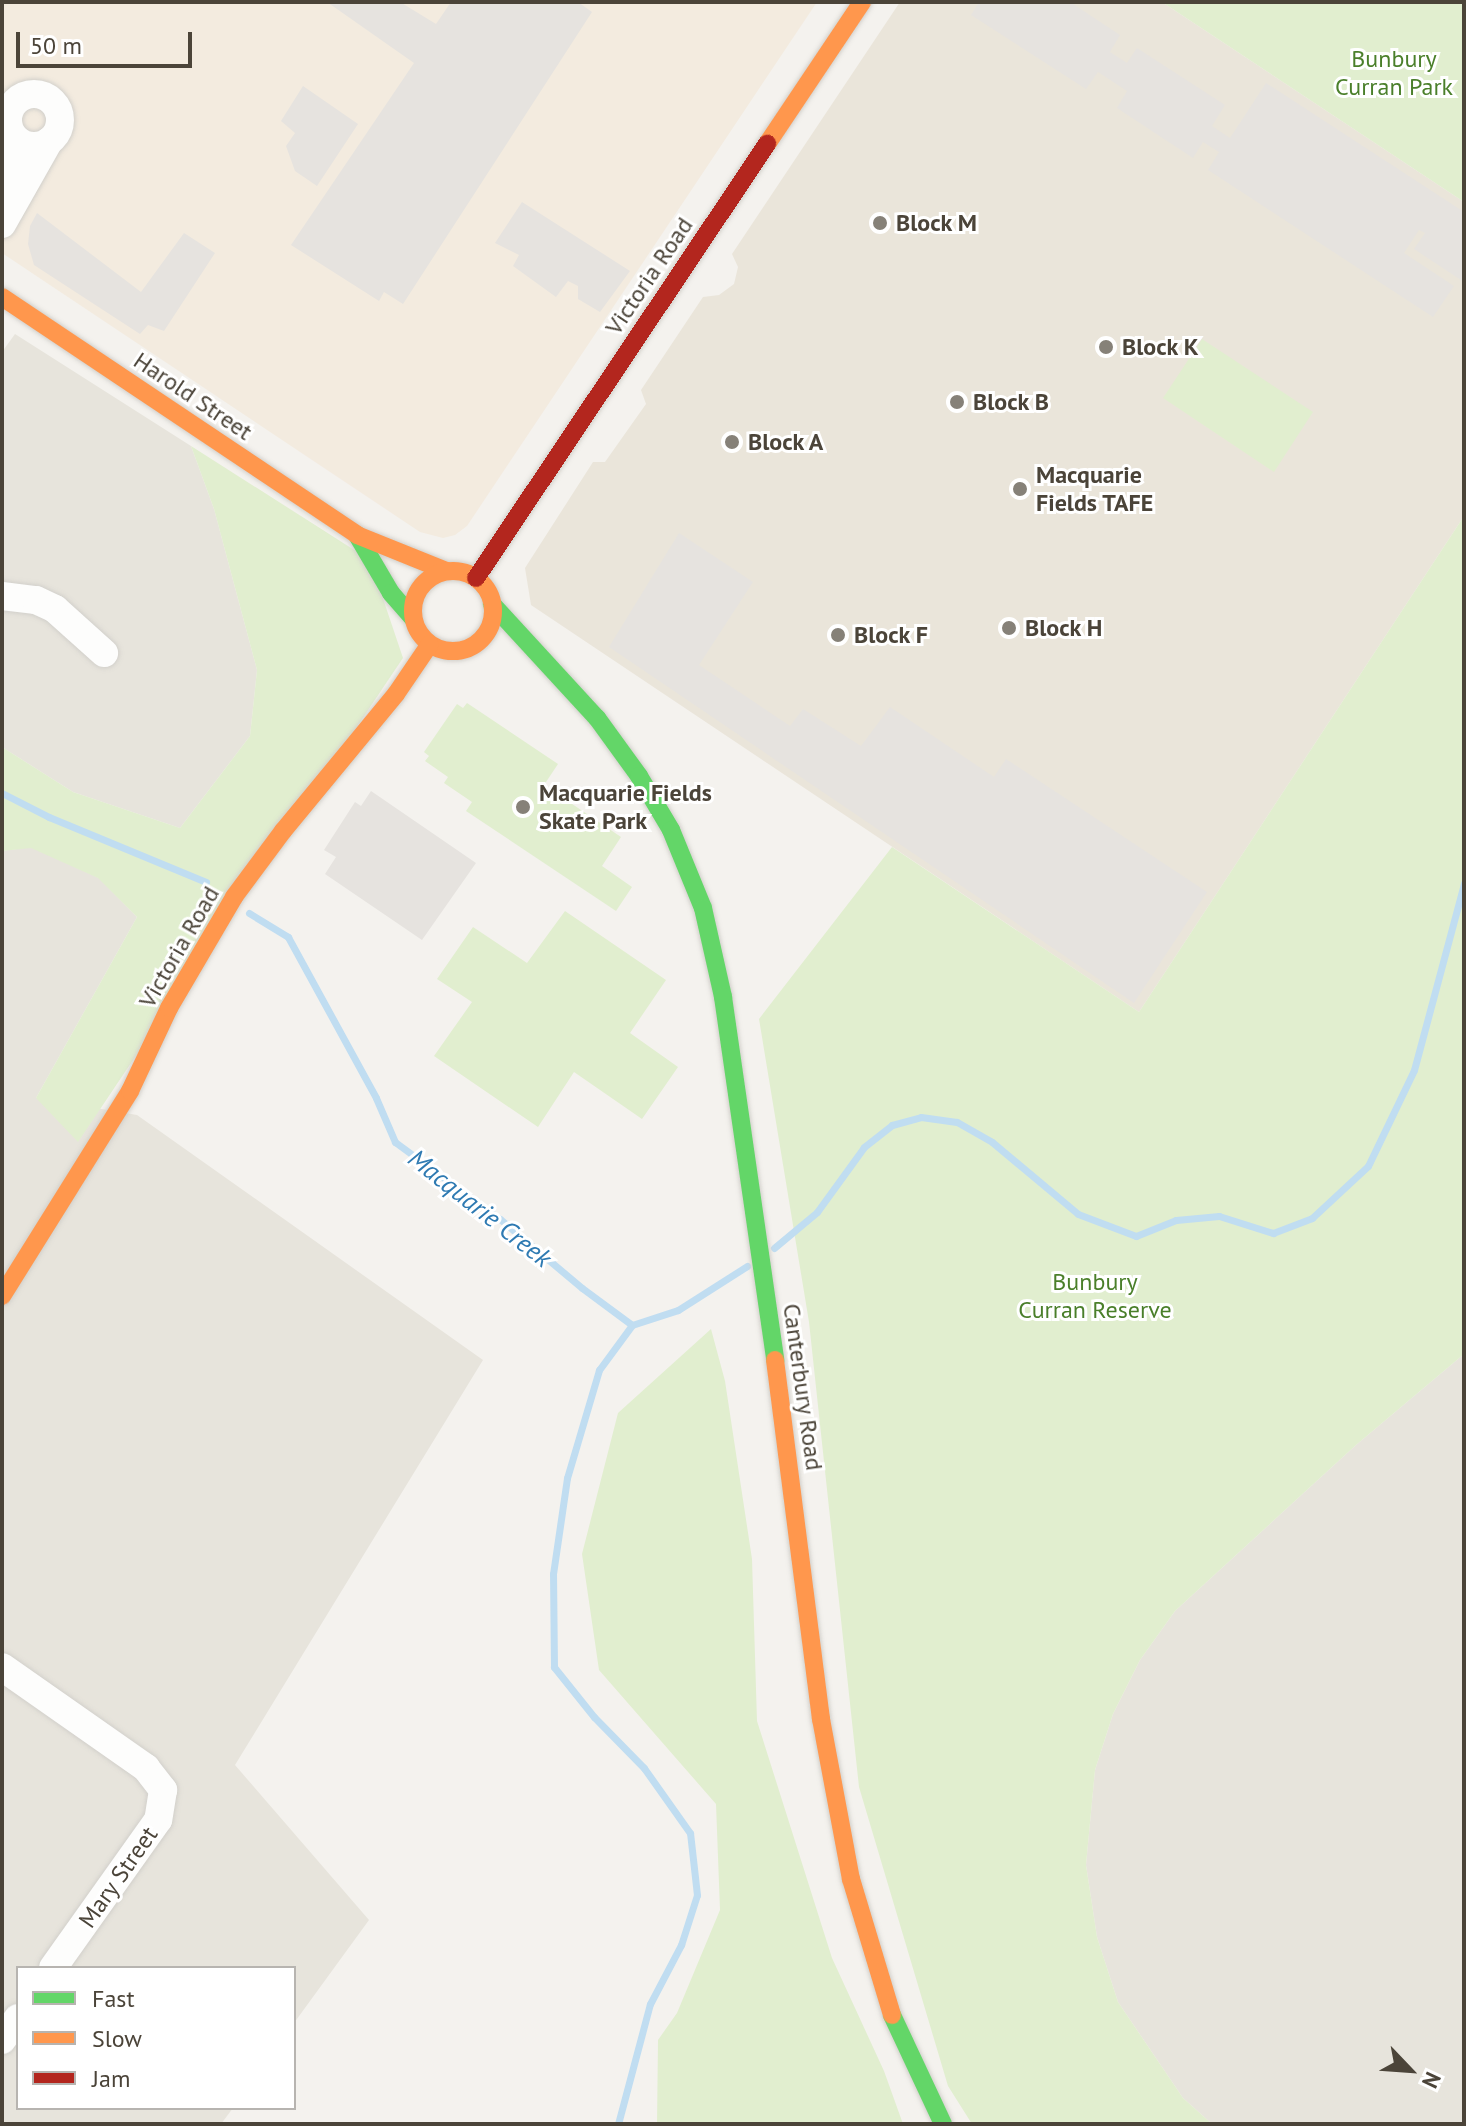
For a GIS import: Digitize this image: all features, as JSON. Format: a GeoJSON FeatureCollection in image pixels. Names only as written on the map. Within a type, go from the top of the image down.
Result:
{"type":"FeatureCollection","features":[{"type":"Feature","properties":{"kind":"main road","name":"Victoria Road"},"geometry":{"type":"LineString","coordinates":[[476,578],[862,2]]}},
{"type":"Feature","properties":{"kind":"main road","name":"Harold Street"},"geometry":{"type":"LineString","coordinates":[[4,296],[357,535],[446,571]]}},
{"type":"Feature","properties":{"kind":"main road","name":"Harold Street"},"geometry":{"type":"LineString","coordinates":[[357,535],[391,593],[413,618]]}},
{"type":"Feature","properties":{"kind":"main road"},"geometry":{"type":"LineString","coordinates":[[460,650],[474,645],[486,634],[492,619],[492,604],[486,589],[476,578],[461,571],[446,571],[431,577],[420,588],[413,602],[413,618],[419,632],[430,644],[444,650],[460,650],[490,657]]}},
{"type":"Feature","properties":{"kind":"main road","name":"Canterbury Road"},"geometry":{"type":"LineString","coordinates":[[492,604],[597,718],[639,776],[671,830],[703,908],[723,997],[800,1533],[821,1719],[851,1879],[889,2007],[917,2074],[943,2124]]}},
{"type":"Feature","properties":{"kind":"main road","name":"Victoria Road"},"geometry":{"type":"LineString","coordinates":[[2,1296],[130,1091],[169,1008],[234,897],[283,831],[396,694],[430,644]]}},
{"type":"Feature","properties":{"kind":"main road","name":"Canterbury Road"},"geometry":{"type":"LineString","coordinates":[[520,664],[562,683]]}},
{"type":"Feature","properties":{"kind":"street"},"geometry":{"type":"LineString","coordinates":[[2,186],[9,177],[13,137],[9,128],[9,111],[20,97],[35,93],[52,100],[60,116],[59,126],[20,199],[2,224]]}},
{"type":"Feature","properties":{"kind":"street"},"geometry":{"type":"LineString","coordinates":[[13,137],[32,146],[49,141]]}},
{"type":"Feature","properties":{"kind":"street"},"geometry":{"type":"LineString","coordinates":[[2,596],[36,600],[55,609],[104,653]]}},
{"type":"Feature","properties":{"kind":"street","name":"Mary Street"},"geometry":{"type":"LineString","coordinates":[[2,1667],[146,1768],[163,1790],[158,1820],[54,1966]]}},
{"type":"Feature","properties":{"kind":"street"},"geometry":{"type":"LineString","coordinates":[[2,2040],[16,2021]]}},
{"type":"Feature","properties":{"kind":"shaded area"},"geometry":{"type":"Polygon","coordinates":[[[2,2],[817,2],[467,526],[455,535],[443,538],[420,532],[2,253],[2,2]]]}},
{"type":"Feature","properties":{"kind":"shaded area"},"geometry":{"type":"Polygon","coordinates":[[[327,2],[400,2],[436,24],[451,2],[578,2],[592,12],[403,304],[384,292],[379,301],[291,245],[414,63],[327,2]]]}},
{"type":"Feature","properties":{"kind":"shaded area","name":"Macquarie Fields TAFE"},"geometry":{"type":"Polygon","coordinates":[[[900,2],[1162,2],[1464,202],[1464,516],[1139,1012],[531,605],[525,568],[593,462],[605,462],[646,404],[641,390],[703,297],[719,295],[734,284],[738,267],[732,254],[900,2]]]}},
{"type":"Feature","properties":{"kind":"shaded area"},"geometry":{"type":"Polygon","coordinates":[[[979,2],[1070,2],[1120,35],[1110,52],[1127,63],[1137,48],[1225,105],[1212,126],[1230,138],[1266,83],[1464,212],[1464,282],[1414,249],[1425,233],[1419,230],[1404,253],[1454,286],[1433,317],[1208,170],[1219,152],[1203,142],[1193,158],[1117,108],[1127,91],[1098,72],[1086,89],[971,15],[979,2]]]}},
{"type":"Feature","properties":{"kind":"shaded area"},"geometry":{"type":"Polygon","coordinates":[[[303,86],[358,124],[317,186],[295,171],[286,146],[295,133],[281,121],[303,86]]]}},
{"type":"Feature","properties":{"kind":"shaded area"},"geometry":{"type":"Polygon","coordinates":[[[522,202],[630,271],[600,312],[578,299],[578,286],[568,281],[556,297],[513,266],[519,255],[495,243],[522,202]]]}},
{"type":"Feature","properties":{"kind":"shaded area"},"geometry":{"type":"Polygon","coordinates":[[[37,213],[141,292],[184,233],[215,253],[164,331],[148,325],[140,334],[34,265],[28,244],[30,226],[37,213]]]}},
{"type":"Feature","properties":{"kind":"shaded area"},"geometry":{"type":"Polygon","coordinates":[[[15,334],[191,446],[214,509],[257,670],[250,736],[180,828],[73,792],[2,747],[2,352],[15,334]]]}},
{"type":"Feature","properties":{"kind":"shaded area"},"geometry":{"type":"Polygon","coordinates":[[[679,533],[753,582],[699,665],[790,726],[803,709],[861,746],[890,707],[994,777],[1006,759],[1207,892],[1134,1003],[609,647],[679,533]]]}},
{"type":"Feature","properties":{"kind":"shaded area"},"geometry":{"type":"Polygon","coordinates":[[[371,791],[476,863],[422,940],[325,874],[336,857],[324,850],[355,802],[361,806],[371,791]]]}},
{"type":"Feature","properties":{"kind":"shaded area"},"geometry":{"type":"Polygon","coordinates":[[[31,847],[99,878],[137,917],[36,1098],[137,1115],[483,1360],[235,1765],[369,1920],[296,2020],[296,1966],[16,1966],[16,2110],[232,2110],[221,2124],[2,2124],[2,851],[31,847]]]}},
{"type":"Feature","properties":{"kind":"shaded area"},"geometry":{"type":"Polygon","coordinates":[[[1464,1354],[1464,2124],[1212,2124],[1183,2098],[1118,2002],[1097,1937],[1086,1865],[1095,1770],[1113,1714],[1140,1660],[1175,1611],[1356,1445],[1464,1354]]]}},
{"type":"Feature","properties":{"kind":"green space","name":"Bunbury Curran Park"},"geometry":{"type":"Polygon","coordinates":[[[1162,2],[1464,2],[1464,202],[1162,2]]]}},
{"type":"Feature","properties":{"kind":"green space"},"geometry":{"type":"Polygon","coordinates":[[[1202,339],[1313,412],[1274,472],[1163,398],[1202,339]]]}},
{"type":"Feature","properties":{"kind":"green space"},"geometry":{"type":"Polygon","coordinates":[[[191,446],[370,560],[403,658],[78,1142],[36,1098],[137,917],[98,878],[31,848],[2,851],[2,747],[73,792],[180,828],[250,736],[257,670],[214,509],[191,446]]]}},
{"type":"Feature","properties":{"kind":"green space","name":"Bunbury Curran Reserve"},"geometry":{"type":"Polygon","coordinates":[[[1464,516],[1464,1354],[1356,1445],[1175,1611],[1140,1660],[1113,1714],[1095,1770],[1086,1865],[1097,1937],[1118,2002],[1183,2098],[1212,2124],[972,2124],[948,2086],[859,1787],[809,1322],[759,1019],[892,847],[1139,1012],[1464,516]]]}},
{"type":"Feature","properties":{"kind":"green space","name":"Macquarie Fields Skate Park"},"geometry":{"type":"Polygon","coordinates":[[[467,703],[558,764],[544,785],[621,837],[602,866],[632,887],[616,911],[466,811],[472,802],[444,783],[448,777],[425,761],[429,756],[424,752],[457,704],[463,708],[467,703]]]}},
{"type":"Feature","properties":{"kind":"green space"},"geometry":{"type":"Polygon","coordinates":[[[565,911],[666,980],[630,1033],[678,1067],[642,1119],[574,1072],[538,1127],[434,1056],[472,1002],[437,979],[473,927],[527,963],[565,911]]]}},
{"type":"Feature","properties":{"kind":"green space"},"geometry":{"type":"Polygon","coordinates":[[[711,1329],[725,1381],[752,1559],[757,1721],[832,1958],[884,2071],[903,2124],[657,2124],[658,2040],[677,2013],[720,1910],[716,1804],[599,1670],[582,1554],[618,1413],[711,1329]]]}},
{"type":"Feature","properties":{"kind":"waterway","name":"Macquarie Creek"},"geometry":{"type":"LineString","coordinates":[[2,793],[49,817],[206,882]]}},
{"type":"Feature","properties":{"kind":"waterway"},"geometry":{"type":"LineString","coordinates":[[774,1248],[817,1212],[864,1147],[892,1125],[921,1117],[957,1122],[992,1142],[1078,1214],[1136,1236],[1176,1220],[1219,1216],[1273,1233],[1312,1218],[1368,1166],[1414,1070],[1464,883]]}},
{"type":"Feature","properties":{"kind":"waterway","name":"Macquarie Creek"},"geometry":{"type":"LineString","coordinates":[[249,913],[288,937],[376,1098],[395,1142],[500,1219],[582,1288],[632,1325]]}},
{"type":"Feature","properties":{"kind":"waterway"},"geometry":{"type":"LineString","coordinates":[[618,2124],[650,2004],[681,1945],[697,1895],[690,1833],[644,1768],[594,1717],[554,1667],[553,1574],[567,1478],[599,1370],[632,1325],[678,1310],[747,1266]]}},
{"type":"Feature","properties":{"kind":"traffic: fast"},"geometry":{"type":"LineString","coordinates":[[357,535],[391,593],[413,618]]}},
{"type":"Feature","properties":{"kind":"traffic: fast"},"geometry":{"type":"LineString","coordinates":[[492,604],[597,718],[639,776],[671,830],[703,908],[723,997],[775,1360]]}},
{"type":"Feature","properties":{"kind":"traffic: fast"},"geometry":{"type":"LineString","coordinates":[[892,2015],[943,2124]]}},
{"type":"Feature","properties":{"kind":"traffic: slow"},"geometry":{"type":"LineString","coordinates":[[767,144],[862,2]]}},
{"type":"Feature","properties":{"kind":"traffic: slow"},"geometry":{"type":"LineString","coordinates":[[2,297],[357,535],[446,571]]}},
{"type":"Feature","properties":{"kind":"traffic: slow"},"geometry":{"type":"LineString","coordinates":[[453,571],[468,574],[481,583],[490,596],[493,611],[490,626],[481,639],[468,648],[453,651],[438,648],[425,639],[416,626],[413,611],[416,596],[425,583],[438,574],[453,571]]}},
{"type":"Feature","properties":{"kind":"traffic: slow"},"geometry":{"type":"LineString","coordinates":[[2,1296],[130,1091],[169,1008],[234,897],[283,831],[396,694],[430,644]]}},
{"type":"Feature","properties":{"kind":"traffic: slow"},"geometry":{"type":"LineString","coordinates":[[775,1360],[821,1719],[851,1879],[892,2015]]}},
{"type":"Feature","properties":{"kind":"traffic: jam"},"geometry":{"type":"LineString","coordinates":[[476,578],[767,144]]}},
{"type":"Feature","properties":{"kind":"place","name":"Block M"},"geometry":{"type":"Point","coordinates":[880,223]}},
{"type":"Feature","properties":{"kind":"place","name":"Block K"},"geometry":{"type":"Point","coordinates":[1106,347]}},
{"type":"Feature","properties":{"kind":"place","name":"Block B"},"geometry":{"type":"Point","coordinates":[957,402]}},
{"type":"Feature","properties":{"kind":"place","name":"Block A"},"geometry":{"type":"Point","coordinates":[732,442]}},
{"type":"Feature","properties":{"kind":"place","name":"Macquarie Fields TAFE"},"geometry":{"type":"Point","coordinates":[1020,489]}},
{"type":"Feature","properties":{"kind":"place","name":"Block H"},"geometry":{"type":"Point","coordinates":[1009,628]}},
{"type":"Feature","properties":{"kind":"place","name":"Block F"},"geometry":{"type":"Point","coordinates":[838,635]}},
{"type":"Feature","properties":{"kind":"place","name":"Macquarie Fields Skate Park"},"geometry":{"type":"Point","coordinates":[523,807]}}]}
